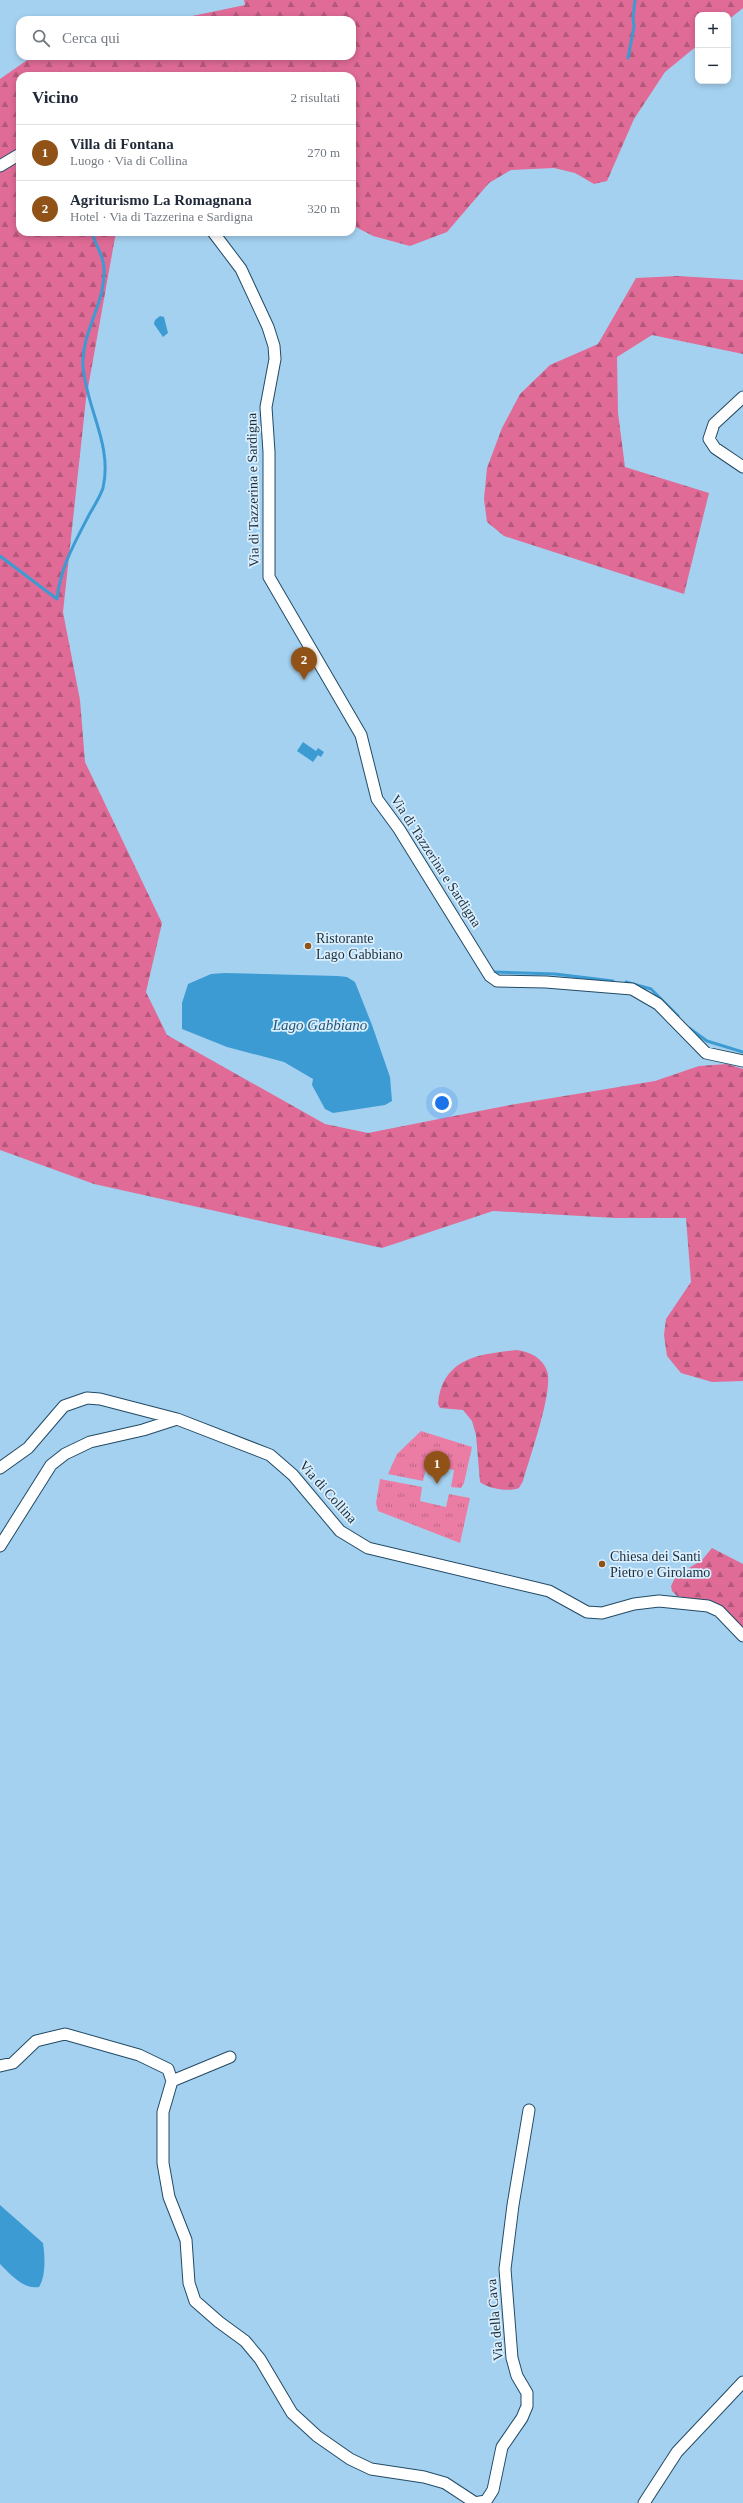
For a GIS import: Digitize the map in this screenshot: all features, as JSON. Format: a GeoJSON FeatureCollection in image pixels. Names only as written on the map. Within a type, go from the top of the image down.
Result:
{"type":"FeatureCollection","features":[{"type":"Feature","properties":{"kind":"street"},"geometry":{"type":"LineString","coordinates":[[0,166],[16,156]]}},
{"type":"Feature","properties":{"kind":"street","name":"Via di Tazzerina e Sardigna"},"geometry":{"type":"LineString","coordinates":[[216,236],[241,269],[268,327],[274,346],[275,359],[266,407],[269,452],[269,577],[361,735],[377,799],[399,828],[490,976],[497,981],[546,982],[632,989],[658,1004],[706,1053],[743,1061]]}},
{"type":"Feature","properties":{"kind":"street"},"geometry":{"type":"LineString","coordinates":[[743,397],[714,424],[710,439],[715,448],[743,467]]}},
{"type":"Feature","properties":{"kind":"street","name":"Via di Collina"},"geometry":{"type":"LineString","coordinates":[[0,1468],[39,1437],[57,1411],[80,1399],[100,1399],[177,1419],[275,1458],[293,1476],[340,1531],[368,1548],[549,1591],[587,1612],[602,1613],[659,1601],[708,1606],[719,1611],[743,1636]]}},
{"type":"Feature","properties":{"kind":"street"},"geometry":{"type":"LineString","coordinates":[[0,1546],[51,1465],[65,1454],[90,1442],[143,1430],[177,1419]]}},
{"type":"Feature","properties":{"kind":"street"},"geometry":{"type":"LineString","coordinates":[[0,2066],[13,2063],[36,2041],[65,2034],[140,2055],[160,2064],[170,2072],[172,2080],[163,2112],[163,2163],[169,2197],[186,2240],[189,2283],[195,2301],[219,2322],[245,2341],[260,2359],[292,2413],[317,2436],[350,2459],[371,2469],[424,2477],[445,2483],[474,2502]]}},
{"type":"Feature","properties":{"kind":"street"},"geometry":{"type":"LineString","coordinates":[[172,2080],[230,2057]]}},
{"type":"Feature","properties":{"kind":"street","name":"Via della Cava"},"geometry":{"type":"LineString","coordinates":[[474,2502],[482,2502],[489,2498],[502,2447],[522,2418],[528,2406],[527,2393],[518,2376],[512,2358],[505,2263],[529,2110]]}},
{"type":"Feature","properties":{"kind":"street"},"geometry":{"type":"LineString","coordinates":[[644,2503],[677,2452],[743,2382]]}},
{"type":"Feature","properties":{"kind":"green space"},"geometry":{"type":"Polygon","coordinates":[[[244,0],[743,0],[743,8],[731,18],[731,12],[695,12],[695,47],[665,72],[634,119],[607,181],[594,184],[575,173],[554,168],[511,170],[489,183],[447,232],[410,246],[373,236],[356,227],[356,72],[16,72],[16,236],[115,236],[86,399],[63,612],[80,700],[85,762],[162,923],[146,992],[167,1035],[325,1124],[368,1133],[510,1105],[655,1081],[699,1066],[727,1064],[743,1069],[743,1381],[712,1382],[681,1373],[667,1356],[664,1335],[666,1319],[691,1282],[686,1218],[615,1218],[493,1211],[382,1248],[94,1184],[0,1150],[0,79],[27,60],[356,60],[356,16],[192,16],[245,5],[244,0]]]}},
{"type":"Feature","properties":{"kind":"green space"},"geometry":{"type":"Polygon","coordinates":[[[678,276],[743,280],[743,354],[652,335],[617,357],[618,413],[625,467],[709,493],[684,594],[504,536],[487,522],[484,499],[487,468],[502,428],[520,394],[550,365],[598,344],[636,278],[678,276]]]}},
{"type":"Feature","properties":{"kind":"green space"},"geometry":{"type":"Polygon","coordinates":[[[516,1350],[535,1356],[545,1366],[548,1380],[547,1393],[535,1442],[523,1481],[519,1488],[505,1490],[493,1488],[480,1482],[476,1435],[472,1421],[463,1410],[440,1408],[438,1404],[441,1389],[447,1377],[455,1368],[465,1361],[489,1354],[516,1350]]]}},
{"type":"Feature","properties":{"kind":"green space"},"geometry":{"type":"Polygon","coordinates":[[[421,1431],[472,1447],[464,1483],[461,1488],[451,1487],[454,1470],[427,1464],[423,1481],[388,1474],[397,1454],[421,1431]]]}},
{"type":"Feature","properties":{"kind":"green space"},"geometry":{"type":"Polygon","coordinates":[[[380,1479],[422,1487],[420,1501],[446,1507],[449,1494],[470,1498],[460,1543],[378,1511],[376,1503],[380,1479]]]}},
{"type":"Feature","properties":{"kind":"green space"},"geometry":{"type":"Polygon","coordinates":[[[712,1548],[743,1564],[743,1631],[699,1600],[677,1596],[672,1591],[671,1586],[676,1576],[702,1560],[712,1548]]]}},
{"type":"Feature","properties":{"kind":"water"},"geometry":{"type":"Polygon","coordinates":[[[160,316],[164,317],[168,333],[163,337],[154,324],[155,320],[160,316]]]}},
{"type":"Feature","properties":{"kind":"water"},"geometry":{"type":"Polygon","coordinates":[[[303,742],[316,751],[318,748],[324,752],[321,757],[318,755],[313,762],[297,751],[303,742]]]}},
{"type":"Feature","properties":{"kind":"water","name":"Lago Gabbiano"},"geometry":{"type":"Polygon","coordinates":[[[225,973],[338,976],[347,977],[355,982],[390,1077],[392,1101],[385,1105],[333,1113],[325,1109],[312,1085],[313,1079],[284,1062],[227,1047],[182,1029],[182,1003],[188,984],[211,974],[225,973]]]}},
{"type":"Feature","properties":{"kind":"water"},"geometry":{"type":"Polygon","coordinates":[[[0,2205],[43,2243],[44,2272],[39,2287],[23,2284],[0,2264],[0,2205]]]}},
{"type":"Feature","properties":{"kind":"waterway"},"geometry":{"type":"LineString","coordinates":[[628,58],[634,27],[633,18],[635,0]]}},
{"type":"Feature","properties":{"kind":"waterway"},"geometry":{"type":"LineString","coordinates":[[57,599],[61,577],[65,566],[102,491],[105,472],[105,457],[102,442],[85,382],[83,366],[83,353],[104,282],[103,259],[93,236]]}},
{"type":"Feature","properties":{"kind":"waterway"},"geometry":{"type":"LineString","coordinates":[[0,556],[57,599]]}},
{"type":"Feature","properties":{"kind":"waterway"},"geometry":{"type":"LineString","coordinates":[[494,972],[555,974],[613,981]]}},
{"type":"Feature","properties":{"kind":"waterway"},"geometry":{"type":"LineString","coordinates":[[626,982],[651,989],[678,1016]]}},
{"type":"Feature","properties":{"kind":"waterway"},"geometry":{"type":"LineString","coordinates":[[689,1028],[707,1041],[743,1052]]}},
{"type":"Feature","properties":{"kind":"place","name":"Agriturismo La Romagnana"},"geometry":{"type":"Point","coordinates":[304,680]}},
{"type":"Feature","properties":{"kind":"place","name":"Ristorante Lago Gabbiano"},"geometry":{"type":"Point","coordinates":[308,946]}},
{"type":"Feature","properties":{"kind":"place","name":"Villa di Fontana"},"geometry":{"type":"Point","coordinates":[437,1484]}},
{"type":"Feature","properties":{"kind":"place","name":"Chiesa dei Santi Pietro e Girolamo"},"geometry":{"type":"Point","coordinates":[602,1564]}}]}
